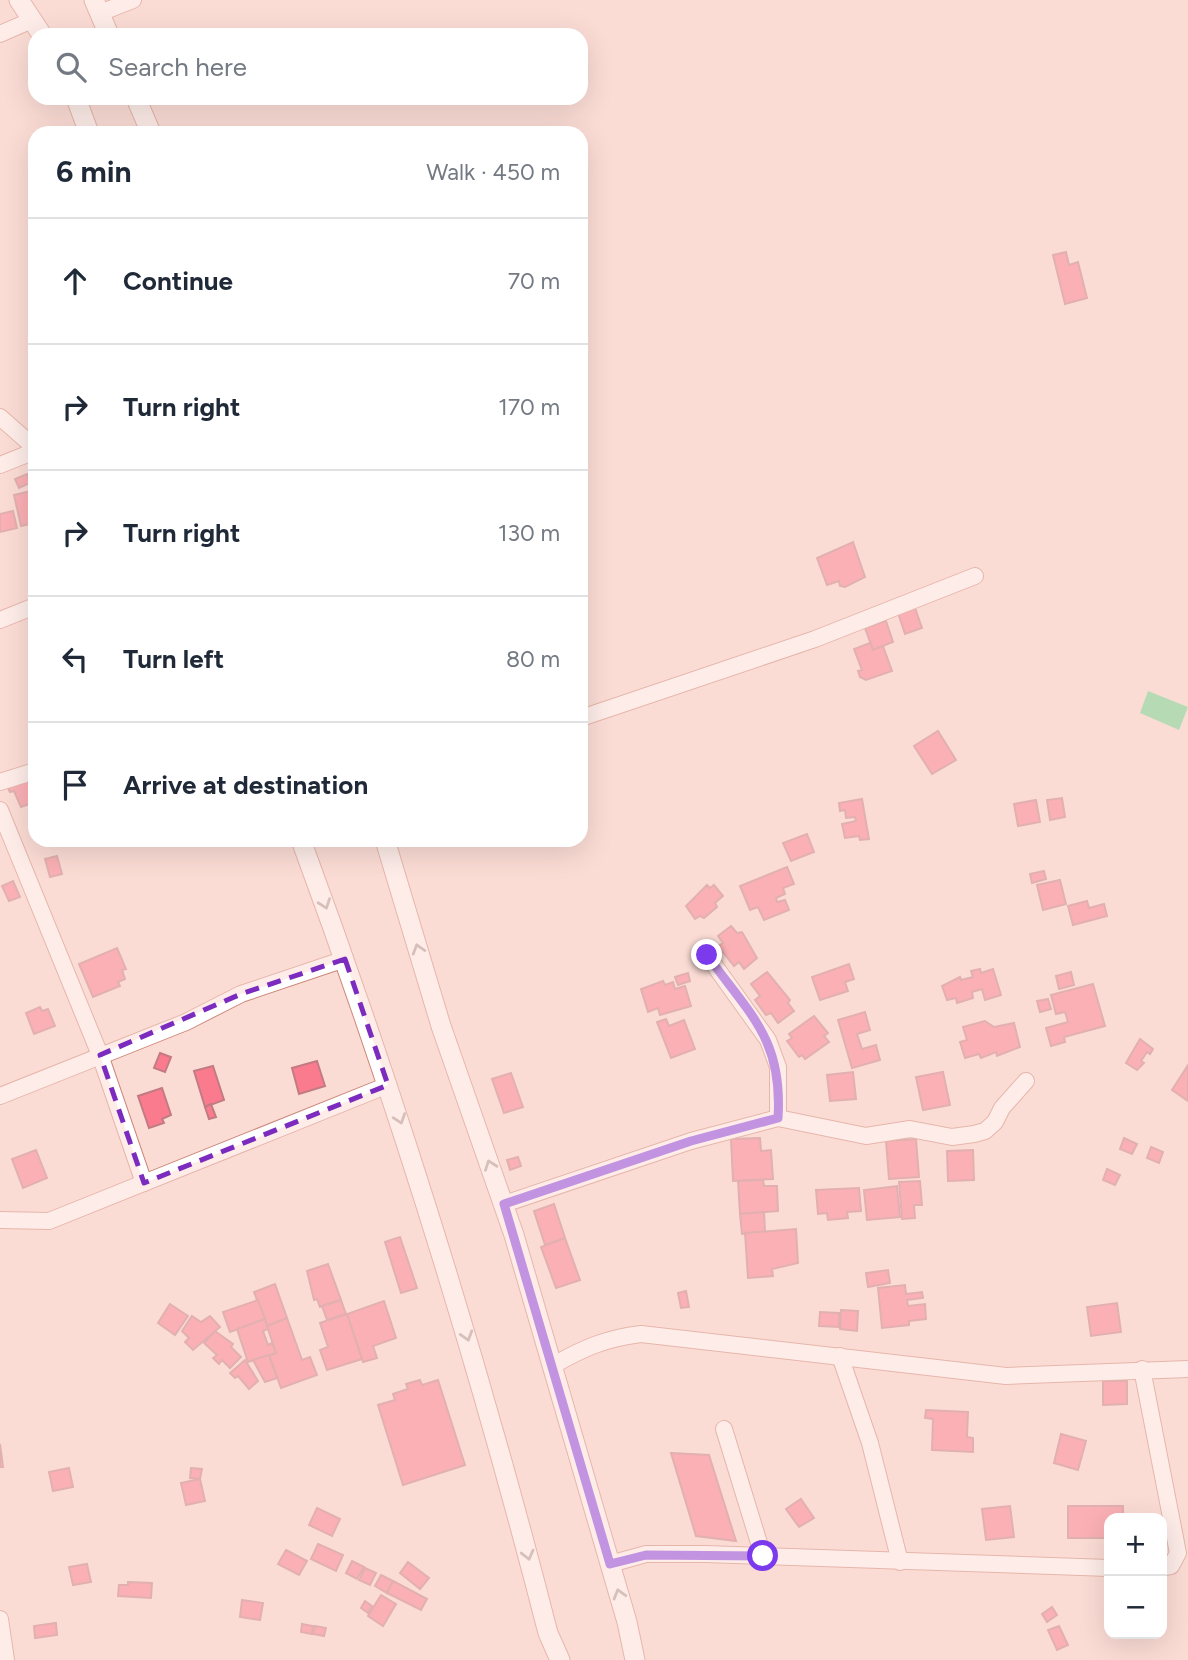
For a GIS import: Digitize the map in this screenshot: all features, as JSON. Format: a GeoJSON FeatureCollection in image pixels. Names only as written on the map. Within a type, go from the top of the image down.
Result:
{"type":"FeatureCollection","features":[{"type":"Feature","properties":{"kind":"street"},"geometry":{"type":"LineString","coordinates":[[19,0],[37,28]]}},
{"type":"Feature","properties":{"kind":"street"},"geometry":{"type":"LineString","coordinates":[[106,28],[97,6],[133,0]]}},
{"type":"Feature","properties":{"kind":"street"},"geometry":{"type":"LineString","coordinates":[[0,34],[28,29]]}},
{"type":"Feature","properties":{"kind":"street"},"geometry":{"type":"LineString","coordinates":[[79,105],[86,126]]}},
{"type":"Feature","properties":{"kind":"street"},"geometry":{"type":"LineString","coordinates":[[139,105],[148,126]]}},
{"type":"Feature","properties":{"kind":"street"},"geometry":{"type":"LineString","coordinates":[[0,417],[28,443]]}},
{"type":"Feature","properties":{"kind":"street"},"geometry":{"type":"LineString","coordinates":[[0,464],[28,452]]}},
{"type":"Feature","properties":{"kind":"street"},"geometry":{"type":"LineString","coordinates":[[588,716],[815,639],[975,576]]}},
{"type":"Feature","properties":{"kind":"street"},"geometry":{"type":"LineString","coordinates":[[0,620],[28,609]]}},
{"type":"Feature","properties":{"kind":"street"},"geometry":{"type":"LineString","coordinates":[[0,782],[28,773]]}},
{"type":"Feature","properties":{"kind":"street"},"geometry":{"type":"LineString","coordinates":[[0,810],[100,1055],[144,1183]]}},
{"type":"Feature","properties":{"kind":"street"},"geometry":{"type":"LineString","coordinates":[[304,847],[388,1085],[453,1289],[512,1491],[548,1633],[560,1660]]}},
{"type":"Feature","properties":{"kind":"street"},"geometry":{"type":"LineString","coordinates":[[387,847],[441,1026],[504,1204],[554,1365],[635,1660]]}},
{"type":"Feature","properties":{"kind":"street"},"geometry":{"type":"LineString","coordinates":[[707,955],[768,1040],[778,1067],[778,1118]]}},
{"type":"Feature","properties":{"kind":"street"},"geometry":{"type":"LineString","coordinates":[[0,1096],[186,1022],[241,995],[345,959]]}},
{"type":"Feature","properties":{"kind":"street"},"geometry":{"type":"LineString","coordinates":[[504,1204],[691,1141],[778,1118],[866,1136],[910,1129],[951,1137],[974,1134],[985,1131],[995,1122],[1002,1108],[1026,1081]]}},
{"type":"Feature","properties":{"kind":"street"},"geometry":{"type":"LineString","coordinates":[[0,1220],[49,1221],[388,1085]]}},
{"type":"Feature","properties":{"kind":"street"},"geometry":{"type":"LineString","coordinates":[[554,1365],[589,1345],[612,1337],[641,1334],[1006,1376],[1188,1369]]}},
{"type":"Feature","properties":{"kind":"street"},"geometry":{"type":"LineString","coordinates":[[840,1356],[870,1443],[900,1562]]}},
{"type":"Feature","properties":{"kind":"street"},"geometry":{"type":"LineString","coordinates":[[1142,1369],[1178,1553],[1171,1566],[1167,1567]]}},
{"type":"Feature","properties":{"kind":"street"},"geometry":{"type":"LineString","coordinates":[[723,1429],[763,1556]]}},
{"type":"Feature","properties":{"kind":"street"},"geometry":{"type":"LineString","coordinates":[[610,1564],[646,1555],[763,1556],[1104,1568]]}},
{"type":"Feature","properties":{"kind":"street"},"geometry":{"type":"LineString","coordinates":[[0,1619],[6,1660]]}},
{"type":"Feature","properties":{"kind":"highlighted area"},"geometry":{"type":"Polygon","coordinates":[[[345,959],[388,1085],[144,1183],[100,1055],[241,994],[345,959]]]}},
{"type":"Feature","properties":{"kind":"shaded area"},"geometry":{"type":"Polygon","coordinates":[[[1148,691],[1188,707],[1179,730],[1140,713],[1148,691]]]}},
{"type":"Feature","properties":{"kind":"building"},"geometry":{"type":"Polygon","coordinates":[[[1066,252],[1069,265],[1078,262],[1087,298],[1065,304],[1053,255],[1066,252]]]}},
{"type":"Feature","properties":{"kind":"building"},"geometry":{"type":"Polygon","coordinates":[[[27,474],[28,484],[19,488],[15,479],[27,474]]]}},
{"type":"Feature","properties":{"kind":"building"},"geometry":{"type":"Polygon","coordinates":[[[28,492],[28,524],[21,526],[14,495],[28,492]]]}},
{"type":"Feature","properties":{"kind":"building"},"geometry":{"type":"Polygon","coordinates":[[[13,511],[17,528],[0,532],[0,514],[13,511]]]}},
{"type":"Feature","properties":{"kind":"building"},"geometry":{"type":"Polygon","coordinates":[[[853,542],[865,577],[845,587],[840,586],[839,581],[827,585],[817,558],[853,542]]]}},
{"type":"Feature","properties":{"kind":"building"},"geometry":{"type":"Polygon","coordinates":[[[915,608],[922,628],[905,634],[898,613],[915,608]]]}},
{"type":"Feature","properties":{"kind":"building"},"geometry":{"type":"Polygon","coordinates":[[[886,621],[893,642],[873,650],[865,628],[886,621]]]}},
{"type":"Feature","properties":{"kind":"building"},"geometry":{"type":"Polygon","coordinates":[[[870,643],[873,650],[883,646],[892,671],[866,680],[860,677],[858,671],[862,670],[854,649],[870,643]]]}},
{"type":"Feature","properties":{"kind":"building"},"geometry":{"type":"Polygon","coordinates":[[[938,731],[956,760],[932,774],[914,746],[938,731]]]}},
{"type":"Feature","properties":{"kind":"building"},"geometry":{"type":"Polygon","coordinates":[[[28,776],[28,804],[21,807],[14,791],[10,792],[6,784],[28,776]]]}},
{"type":"Feature","properties":{"kind":"building"},"geometry":{"type":"Polygon","coordinates":[[[1062,798],[1065,817],[1050,820],[1047,800],[1062,798]]]}},
{"type":"Feature","properties":{"kind":"building"},"geometry":{"type":"Polygon","coordinates":[[[862,799],[869,839],[860,840],[859,836],[845,838],[842,824],[856,821],[855,817],[846,818],[845,810],[840,811],[839,803],[862,799]]]}},
{"type":"Feature","properties":{"kind":"building"},"geometry":{"type":"Polygon","coordinates":[[[1036,800],[1040,822],[1018,826],[1014,804],[1036,800]]]}},
{"type":"Feature","properties":{"kind":"building"},"geometry":{"type":"Polygon","coordinates":[[[807,834],[814,852],[791,861],[783,843],[807,834]]]}},
{"type":"Feature","properties":{"kind":"building"},"geometry":{"type":"Polygon","coordinates":[[[57,856],[62,874],[50,877],[45,859],[57,856]]]}},
{"type":"Feature","properties":{"kind":"building"},"geometry":{"type":"Polygon","coordinates":[[[787,867],[794,884],[783,888],[785,894],[776,898],[777,902],[785,900],[789,910],[764,920],[758,907],[750,910],[740,886],[787,867]]]}},
{"type":"Feature","properties":{"kind":"building"},"geometry":{"type":"Polygon","coordinates":[[[1044,871],[1046,879],[1032,883],[1030,874],[1044,871]]]}},
{"type":"Feature","properties":{"kind":"building"},"geometry":{"type":"Polygon","coordinates":[[[1060,880],[1066,904],[1043,910],[1037,885],[1060,880]]]}},
{"type":"Feature","properties":{"kind":"building"},"geometry":{"type":"Polygon","coordinates":[[[13,881],[20,897],[9,901],[2,886],[13,881]]]}},
{"type":"Feature","properties":{"kind":"building"},"geometry":{"type":"Polygon","coordinates":[[[707,885],[710,888],[714,885],[723,896],[715,903],[717,907],[704,918],[700,916],[695,919],[686,906],[707,885]]]}},
{"type":"Feature","properties":{"kind":"building"},"geometry":{"type":"Polygon","coordinates":[[[1087,901],[1089,908],[1104,904],[1107,916],[1073,925],[1068,906],[1087,901]]]}},
{"type":"Feature","properties":{"kind":"building"},"geometry":{"type":"Polygon","coordinates":[[[731,926],[737,933],[742,932],[757,958],[744,969],[739,962],[734,966],[718,946],[723,943],[718,936],[731,926]]]}},
{"type":"Feature","properties":{"kind":"building"},"geometry":{"type":"Polygon","coordinates":[[[117,948],[126,969],[122,970],[125,979],[118,982],[120,986],[93,997],[79,964],[117,948]]]}},
{"type":"Feature","properties":{"kind":"building"},"geometry":{"type":"Polygon","coordinates":[[[849,964],[854,979],[845,982],[848,991],[820,1000],[812,977],[849,964]]]}},
{"type":"Feature","properties":{"kind":"building"},"geometry":{"type":"Polygon","coordinates":[[[980,969],[981,973],[993,969],[1001,995],[985,1000],[982,989],[972,992],[973,998],[957,1003],[956,998],[947,1000],[942,986],[960,977],[961,980],[973,977],[971,971],[980,969]]]}},
{"type":"Feature","properties":{"kind":"building"},"geometry":{"type":"Polygon","coordinates":[[[767,972],[790,1000],[788,1003],[794,1011],[778,1023],[771,1013],[766,1015],[755,1000],[760,996],[751,984],[767,972]]]}},
{"type":"Feature","properties":{"kind":"building"},"geometry":{"type":"Polygon","coordinates":[[[1071,972],[1074,985],[1059,989],[1056,976],[1071,972]]]}},
{"type":"Feature","properties":{"kind":"building"},"geometry":{"type":"Polygon","coordinates":[[[688,973],[690,981],[678,985],[675,977],[688,973]]]}},
{"type":"Feature","properties":{"kind":"building"},"geometry":{"type":"Polygon","coordinates":[[[663,981],[665,985],[673,982],[675,989],[685,986],[691,1006],[660,1015],[658,1008],[648,1012],[641,989],[663,981]]]}},
{"type":"Feature","properties":{"kind":"building"},"geometry":{"type":"Polygon","coordinates":[[[1093,984],[1105,1026],[1064,1037],[1065,1042],[1051,1046],[1046,1028],[1068,1022],[1065,1012],[1056,1014],[1051,995],[1093,984]]]}},
{"type":"Feature","properties":{"kind":"building"},"geometry":{"type":"Polygon","coordinates":[[[1048,999],[1051,1009],[1040,1012],[1037,1001],[1048,999]]]}},
{"type":"Feature","properties":{"kind":"building"},"geometry":{"type":"Polygon","coordinates":[[[40,1007],[42,1011],[48,1009],[55,1026],[34,1034],[26,1013],[40,1007]]]}},
{"type":"Feature","properties":{"kind":"building"},"geometry":{"type":"Polygon","coordinates":[[[865,1012],[870,1030],[857,1034],[862,1049],[876,1045],[880,1060],[852,1068],[838,1020],[865,1012]]]}},
{"type":"Feature","properties":{"kind":"building"},"geometry":{"type":"Polygon","coordinates":[[[814,1016],[828,1033],[824,1036],[829,1042],[805,1059],[802,1055],[799,1057],[787,1041],[792,1038],[789,1034],[814,1016]]]}},
{"type":"Feature","properties":{"kind":"building"},"geometry":{"type":"Polygon","coordinates":[[[666,1019],[669,1026],[684,1020],[695,1049],[671,1058],[657,1022],[666,1019]]]}},
{"type":"Feature","properties":{"kind":"building"},"geometry":{"type":"Polygon","coordinates":[[[985,1021],[994,1027],[1014,1023],[1020,1047],[997,1056],[996,1052],[981,1058],[979,1054],[965,1058],[960,1042],[967,1040],[963,1027],[985,1021]]]}},
{"type":"Feature","properties":{"kind":"building"},"geometry":{"type":"Polygon","coordinates":[[[1140,1039],[1153,1049],[1150,1054],[1147,1052],[1141,1061],[1144,1063],[1137,1070],[1126,1063],[1140,1039]]]}},
{"type":"Feature","properties":{"kind":"building"},"geometry":{"type":"Polygon","coordinates":[[[160,1053],[171,1057],[165,1072],[154,1068],[160,1053]]]}},
{"type":"Feature","properties":{"kind":"building"},"geometry":{"type":"Polygon","coordinates":[[[317,1061],[325,1086],[299,1094],[292,1068],[317,1061]]]}},
{"type":"Feature","properties":{"kind":"building"},"geometry":{"type":"Polygon","coordinates":[[[1188,1065],[1188,1101],[1172,1090],[1188,1065]]]}},
{"type":"Feature","properties":{"kind":"building"},"geometry":{"type":"Polygon","coordinates":[[[213,1066],[224,1100],[205,1107],[194,1071],[213,1066]]]}},
{"type":"Feature","properties":{"kind":"building"},"geometry":{"type":"Polygon","coordinates":[[[853,1072],[856,1099],[830,1101],[827,1075],[853,1072]]]}},
{"type":"Feature","properties":{"kind":"building"},"geometry":{"type":"Polygon","coordinates":[[[943,1072],[950,1105],[923,1110],[916,1077],[943,1072]]]}},
{"type":"Feature","properties":{"kind":"building"},"geometry":{"type":"Polygon","coordinates":[[[511,1073],[523,1107],[504,1113],[492,1079],[511,1073]]]}},
{"type":"Feature","properties":{"kind":"building"},"geometry":{"type":"Polygon","coordinates":[[[162,1088],[171,1115],[162,1119],[164,1123],[149,1128],[138,1096],[162,1088]]]}},
{"type":"Feature","properties":{"kind":"building"},"geometry":{"type":"Polygon","coordinates":[[[211,1104],[216,1117],[209,1119],[205,1107],[211,1104]]]}},
{"type":"Feature","properties":{"kind":"building"},"geometry":{"type":"Polygon","coordinates":[[[760,1138],[761,1151],[771,1150],[773,1179],[733,1181],[731,1139],[760,1138]]]}},
{"type":"Feature","properties":{"kind":"building"},"geometry":{"type":"Polygon","coordinates":[[[1124,1138],[1137,1144],[1132,1154],[1120,1149],[1124,1138]]]}},
{"type":"Feature","properties":{"kind":"building"},"geometry":{"type":"Polygon","coordinates":[[[916,1139],[919,1177],[889,1179],[886,1141],[916,1139]]]}},
{"type":"Feature","properties":{"kind":"building"},"geometry":{"type":"Polygon","coordinates":[[[1151,1147],[1163,1152],[1159,1163],[1147,1158],[1151,1147]]]}},
{"type":"Feature","properties":{"kind":"building"},"geometry":{"type":"Polygon","coordinates":[[[36,1150],[47,1178],[23,1188],[12,1159],[36,1150]]]}},
{"type":"Feature","properties":{"kind":"building"},"geometry":{"type":"Polygon","coordinates":[[[973,1150],[974,1180],[948,1181],[947,1151],[973,1150]]]}},
{"type":"Feature","properties":{"kind":"building"},"geometry":{"type":"Polygon","coordinates":[[[518,1157],[521,1166],[510,1170],[507,1160],[518,1157]]]}},
{"type":"Feature","properties":{"kind":"building"},"geometry":{"type":"Polygon","coordinates":[[[1107,1169],[1120,1175],[1115,1185],[1103,1180],[1107,1169]]]}},
{"type":"Feature","properties":{"kind":"building"},"geometry":{"type":"Polygon","coordinates":[[[763,1180],[764,1186],[777,1186],[778,1211],[740,1214],[738,1181],[763,1180]]]}},
{"type":"Feature","properties":{"kind":"building"},"geometry":{"type":"Polygon","coordinates":[[[920,1181],[922,1205],[914,1205],[915,1218],[902,1219],[899,1182],[920,1181]]]}},
{"type":"Feature","properties":{"kind":"building"},"geometry":{"type":"Polygon","coordinates":[[[897,1186],[900,1217],[867,1220],[864,1190],[897,1186]]]}},
{"type":"Feature","properties":{"kind":"building"},"geometry":{"type":"Polygon","coordinates":[[[859,1188],[861,1211],[847,1212],[848,1218],[828,1220],[827,1213],[818,1214],[816,1190],[859,1188]]]}},
{"type":"Feature","properties":{"kind":"building"},"geometry":{"type":"Polygon","coordinates":[[[554,1204],[565,1238],[545,1245],[534,1211],[554,1204]]]}},
{"type":"Feature","properties":{"kind":"building"},"geometry":{"type":"Polygon","coordinates":[[[764,1212],[765,1232],[742,1234],[740,1214],[764,1212]]]}},
{"type":"Feature","properties":{"kind":"building"},"geometry":{"type":"Polygon","coordinates":[[[796,1229],[798,1263],[772,1269],[773,1276],[748,1278],[745,1233],[796,1229]]]}},
{"type":"Feature","properties":{"kind":"building"},"geometry":{"type":"Polygon","coordinates":[[[400,1237],[417,1288],[401,1293],[385,1242],[400,1237]]]}},
{"type":"Feature","properties":{"kind":"building"},"geometry":{"type":"Polygon","coordinates":[[[565,1238],[580,1280],[556,1288],[541,1247],[565,1238]]]}},
{"type":"Feature","properties":{"kind":"building"},"geometry":{"type":"Polygon","coordinates":[[[328,1264],[341,1300],[320,1307],[317,1299],[314,1300],[307,1271],[328,1264]]]}},
{"type":"Feature","properties":{"kind":"building"},"geometry":{"type":"Polygon","coordinates":[[[888,1270],[890,1283],[868,1287],[866,1273],[888,1270]]]}},
{"type":"Feature","properties":{"kind":"building"},"geometry":{"type":"Polygon","coordinates":[[[275,1284],[287,1318],[267,1326],[254,1292],[275,1284]]]}},
{"type":"Feature","properties":{"kind":"building"},"geometry":{"type":"Polygon","coordinates":[[[905,1285],[906,1294],[922,1292],[923,1298],[907,1300],[908,1306],[925,1304],[926,1319],[909,1321],[909,1325],[882,1328],[878,1288],[905,1285]]]}},
{"type":"Feature","properties":{"kind":"building"},"geometry":{"type":"Polygon","coordinates":[[[686,1291],[689,1307],[681,1308],[678,1293],[686,1291]]]}},
{"type":"Feature","properties":{"kind":"building"},"geometry":{"type":"Polygon","coordinates":[[[258,1300],[265,1319],[230,1332],[223,1312],[258,1300]]]}},
{"type":"Feature","properties":{"kind":"building"},"geometry":{"type":"Polygon","coordinates":[[[341,1300],[346,1314],[327,1320],[322,1306],[341,1300]]]}},
{"type":"Feature","properties":{"kind":"building"},"geometry":{"type":"Polygon","coordinates":[[[384,1301],[396,1338],[373,1346],[377,1358],[363,1362],[347,1314],[384,1301]]]}},
{"type":"Feature","properties":{"kind":"building"},"geometry":{"type":"Polygon","coordinates":[[[1117,1303],[1121,1332],[1091,1336],[1087,1307],[1117,1303]]]}},
{"type":"Feature","properties":{"kind":"building"},"geometry":{"type":"Polygon","coordinates":[[[170,1304],[188,1316],[175,1335],[158,1323],[170,1304]]]}},
{"type":"Feature","properties":{"kind":"building"},"geometry":{"type":"Polygon","coordinates":[[[841,1310],[858,1311],[857,1331],[840,1329],[841,1310]]]}},
{"type":"Feature","properties":{"kind":"building"},"geometry":{"type":"Polygon","coordinates":[[[820,1312],[839,1313],[839,1327],[819,1326],[820,1312]]]}},
{"type":"Feature","properties":{"kind":"building"},"geometry":{"type":"Polygon","coordinates":[[[347,1314],[362,1359],[327,1370],[320,1350],[328,1347],[320,1323],[347,1314]]]}},
{"type":"Feature","properties":{"kind":"building"},"geometry":{"type":"Polygon","coordinates":[[[192,1316],[201,1322],[210,1316],[220,1327],[193,1350],[185,1342],[189,1338],[182,1331],[192,1316]]]}},
{"type":"Feature","properties":{"kind":"building"},"geometry":{"type":"Polygon","coordinates":[[[287,1318],[302,1360],[310,1357],[317,1375],[281,1388],[269,1355],[276,1353],[267,1326],[287,1318]]]}},
{"type":"Feature","properties":{"kind":"building"},"geometry":{"type":"Polygon","coordinates":[[[265,1319],[268,1329],[263,1331],[268,1345],[272,1343],[276,1353],[248,1362],[237,1329],[265,1319]]]}},
{"type":"Feature","properties":{"kind":"building"},"geometry":{"type":"Polygon","coordinates":[[[215,1331],[233,1344],[231,1347],[241,1357],[230,1368],[222,1360],[219,1364],[213,1358],[217,1355],[204,1343],[215,1331]]]}},
{"type":"Feature","properties":{"kind":"building"},"geometry":{"type":"Polygon","coordinates":[[[269,1355],[277,1378],[265,1382],[253,1360],[269,1355]]]}},
{"type":"Feature","properties":{"kind":"building"},"geometry":{"type":"Polygon","coordinates":[[[245,1360],[258,1381],[249,1389],[238,1376],[235,1378],[230,1373],[245,1360]]]}},
{"type":"Feature","properties":{"kind":"building"},"geometry":{"type":"Polygon","coordinates":[[[420,1380],[422,1385],[438,1380],[465,1465],[403,1485],[378,1405],[395,1400],[393,1394],[408,1389],[406,1384],[420,1380]]]}},
{"type":"Feature","properties":{"kind":"building"},"geometry":{"type":"Polygon","coordinates":[[[1103,1381],[1127,1381],[1127,1404],[1103,1405],[1103,1381]]]}},
{"type":"Feature","properties":{"kind":"building"},"geometry":{"type":"Polygon","coordinates":[[[926,1410],[968,1412],[967,1437],[973,1438],[973,1452],[932,1450],[933,1419],[925,1418],[926,1410]]]}},
{"type":"Feature","properties":{"kind":"building"},"geometry":{"type":"Polygon","coordinates":[[[1061,1434],[1086,1441],[1078,1470],[1054,1463],[1061,1434]]]}},
{"type":"Feature","properties":{"kind":"building"},"geometry":{"type":"Polygon","coordinates":[[[0,1444],[3,1467],[0,1467],[0,1444]]]}},
{"type":"Feature","properties":{"kind":"building"},"geometry":{"type":"Polygon","coordinates":[[[671,1453],[709,1455],[736,1541],[696,1536],[671,1453]]]}},
{"type":"Feature","properties":{"kind":"building"},"geometry":{"type":"Polygon","coordinates":[[[69,1468],[73,1487],[53,1491],[49,1472],[69,1468]]]}},
{"type":"Feature","properties":{"kind":"building"},"geometry":{"type":"Polygon","coordinates":[[[191,1468],[202,1469],[200,1479],[190,1478],[191,1468]]]}},
{"type":"Feature","properties":{"kind":"building"},"geometry":{"type":"Polygon","coordinates":[[[200,1479],[205,1501],[186,1505],[181,1483],[200,1479]]]}},
{"type":"Feature","properties":{"kind":"building"},"geometry":{"type":"Polygon","coordinates":[[[801,1499],[814,1518],[799,1527],[786,1509],[801,1499]]]}},
{"type":"Feature","properties":{"kind":"building"},"geometry":{"type":"Polygon","coordinates":[[[1010,1506],[1014,1537],[986,1540],[982,1509],[1010,1506]]]}},
{"type":"Feature","properties":{"kind":"building"},"geometry":{"type":"Polygon","coordinates":[[[1068,1506],[1123,1506],[1123,1513],[1104,1513],[1104,1538],[1068,1538],[1068,1506]]]}},
{"type":"Feature","properties":{"kind":"building"},"geometry":{"type":"Polygon","coordinates":[[[317,1508],[340,1519],[332,1536],[309,1525],[317,1508]]]}},
{"type":"Feature","properties":{"kind":"building"},"geometry":{"type":"Polygon","coordinates":[[[318,1544],[343,1555],[336,1571],[311,1559],[318,1544]]]}},
{"type":"Feature","properties":{"kind":"building"},"geometry":{"type":"Polygon","coordinates":[[[286,1550],[307,1561],[299,1575],[278,1564],[286,1550]]]}},
{"type":"Feature","properties":{"kind":"building"},"geometry":{"type":"Polygon","coordinates":[[[352,1561],[364,1567],[357,1579],[346,1573],[352,1561]]]}},
{"type":"Feature","properties":{"kind":"building"},"geometry":{"type":"Polygon","coordinates":[[[408,1562],[429,1578],[420,1589],[400,1573],[408,1562]]]}},
{"type":"Feature","properties":{"kind":"building"},"geometry":{"type":"Polygon","coordinates":[[[87,1564],[91,1582],[73,1585],[69,1567],[87,1564]]]}},
{"type":"Feature","properties":{"kind":"building"},"geometry":{"type":"Polygon","coordinates":[[[365,1568],[376,1573],[370,1585],[359,1580],[365,1568]]]}},
{"type":"Feature","properties":{"kind":"building"},"geometry":{"type":"Polygon","coordinates":[[[381,1575],[393,1581],[387,1593],[375,1586],[381,1575]]]}},
{"type":"Feature","properties":{"kind":"building"},"geometry":{"type":"Polygon","coordinates":[[[393,1581],[427,1599],[421,1610],[387,1593],[393,1581]]]}},
{"type":"Feature","properties":{"kind":"building"},"geometry":{"type":"Polygon","coordinates":[[[128,1582],[152,1583],[151,1598],[118,1596],[119,1585],[128,1585],[128,1582]]]}},
{"type":"Feature","properties":{"kind":"building"},"geometry":{"type":"Polygon","coordinates":[[[381,1595],[396,1604],[383,1626],[368,1616],[381,1595]]]}},
{"type":"Feature","properties":{"kind":"building"},"geometry":{"type":"Polygon","coordinates":[[[242,1600],[263,1603],[260,1620],[240,1617],[242,1600]]]}},
{"type":"Feature","properties":{"kind":"building"},"geometry":{"type":"Polygon","coordinates":[[[365,1601],[372,1606],[368,1613],[361,1608],[365,1601]]]}},
{"type":"Feature","properties":{"kind":"building"},"geometry":{"type":"Polygon","coordinates":[[[1052,1607],[1057,1615],[1047,1622],[1042,1614],[1052,1607]]]}},
{"type":"Feature","properties":{"kind":"building"},"geometry":{"type":"Polygon","coordinates":[[[56,1623],[57,1635],[35,1638],[34,1626],[56,1623]]]}},
{"type":"Feature","properties":{"kind":"building"},"geometry":{"type":"Polygon","coordinates":[[[302,1624],[313,1626],[312,1634],[301,1632],[302,1624]]]}},
{"type":"Feature","properties":{"kind":"building"},"geometry":{"type":"Polygon","coordinates":[[[315,1626],[326,1628],[324,1636],[313,1634],[315,1626]]]}},
{"type":"Feature","properties":{"kind":"building"},"geometry":{"type":"Polygon","coordinates":[[[1059,1626],[1068,1645],[1057,1650],[1048,1630],[1059,1626]]]}},
{"type":"Feature","properties":{"kind":"route"},"geometry":{"type":"LineString","coordinates":[[707,955],[768,1040],[773,1051],[778,1067],[778,1118],[691,1141],[504,1204],[554,1365],[610,1564],[646,1555],[763,1556]]}}]}
